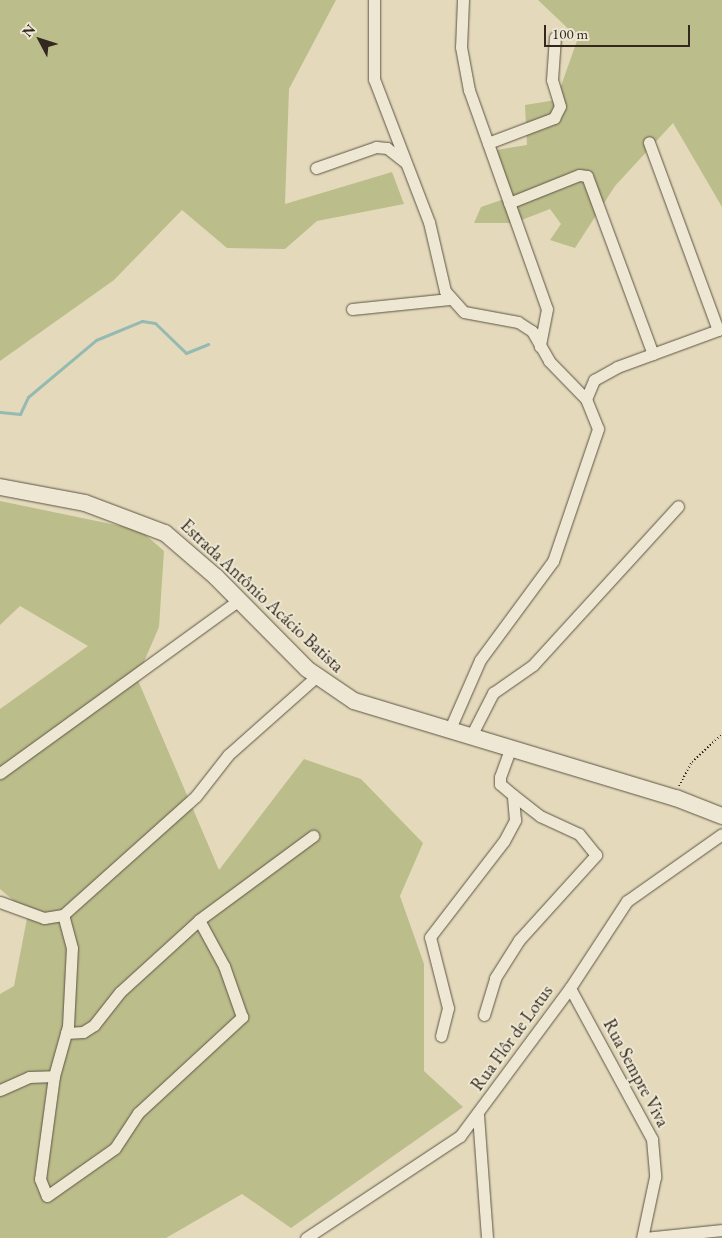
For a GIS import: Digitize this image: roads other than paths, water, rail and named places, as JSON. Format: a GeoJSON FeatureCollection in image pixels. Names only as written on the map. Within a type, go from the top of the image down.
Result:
{"type":"FeatureCollection","features":[{"type":"Feature","properties":{"kind":"street"},"geometry":{"type":"LineString","coordinates":[[374,0],[374,79],[429,222],[449,299]]}},
{"type":"Feature","properties":{"kind":"street"},"geometry":{"type":"LineString","coordinates":[[463,0],[463,63],[488,143],[547,309],[540,346]]}},
{"type":"Feature","properties":{"kind":"street"},"geometry":{"type":"LineString","coordinates":[[488,143],[554,118],[560,106],[552,80],[555,37]]}},
{"type":"Feature","properties":{"kind":"street"},"geometry":{"type":"LineString","coordinates":[[586,399],[594,380],[653,354],[718,330],[649,142]]}},
{"type":"Feature","properties":{"kind":"street"},"geometry":{"type":"LineString","coordinates":[[316,168],[376,147],[387,148],[405,162]]}},
{"type":"Feature","properties":{"kind":"street"},"geometry":{"type":"LineString","coordinates":[[509,203],[580,175],[587,176],[653,354]]}},
{"type":"Feature","properties":{"kind":"street"},"geometry":{"type":"LineString","coordinates":[[352,309],[449,299],[474,316],[518,322],[532,331],[561,376],[586,399],[597,419],[597,442],[553,561],[480,660],[449,731]]}},
{"type":"Feature","properties":{"kind":"street","name":"Estrada Antônio Acácio Batista"},"geometry":{"type":"LineString","coordinates":[[0,488],[85,503],[153,526],[239,600],[316,677],[360,703],[470,738],[676,798],[722,816]]}},
{"type":"Feature","properties":{"kind":"street"},"geometry":{"type":"LineString","coordinates":[[470,738],[493,693],[533,665],[678,506]]}},
{"type":"Feature","properties":{"kind":"street"},"geometry":{"type":"LineString","coordinates":[[0,773],[239,600]]}},
{"type":"Feature","properties":{"kind":"street"},"geometry":{"type":"LineString","coordinates":[[0,902],[44,918],[63,915],[196,796],[228,755],[263,729],[316,677]]}},
{"type":"Feature","properties":{"kind":"street"},"geometry":{"type":"LineString","coordinates":[[484,1015],[495,978],[519,940],[596,855],[579,834],[540,816],[500,784],[500,777],[510,750]]}},
{"type":"Feature","properties":{"kind":"street"},"geometry":{"type":"LineString","coordinates":[[441,1036],[448,1008],[430,937],[504,841],[515,820],[513,795]]}},
{"type":"Feature","properties":{"kind":"street","name":"Rua Flôr de Lotus"},"geometry":{"type":"LineString","coordinates":[[306,1238],[436,1153],[478,1115],[570,988],[626,901],[722,834]]}},
{"type":"Feature","properties":{"kind":"street"},"geometry":{"type":"LineString","coordinates":[[66,1033],[83,1032],[94,1025],[120,992],[199,920],[313,836]]}},
{"type":"Feature","properties":{"kind":"street"},"geometry":{"type":"LineString","coordinates":[[63,915],[72,948],[66,1033],[54,1076],[40,1179],[47,1196],[115,1148],[138,1113],[242,1017],[224,966],[199,920]]}},
{"type":"Feature","properties":{"kind":"street","name":"Rua Sempre Viva"},"geometry":{"type":"LineString","coordinates":[[570,988],[652,1139],[655,1177],[643,1238]]}},
{"type":"Feature","properties":{"kind":"street"},"geometry":{"type":"LineString","coordinates":[[0,1090],[29,1077],[54,1076]]}},
{"type":"Feature","properties":{"kind":"street"},"geometry":{"type":"LineString","coordinates":[[478,1115],[487,1238]]}},
{"type":"Feature","properties":{"kind":"street"},"geometry":{"type":"LineString","coordinates":[[643,1238],[722,1230]]}},
{"type":"Feature","properties":{"kind":"waterway"},"geometry":{"type":"LineString","coordinates":[[0,412],[20,414],[28,397],[96,340],[142,321],[155,323],[186,353],[208,344]]}}]}
